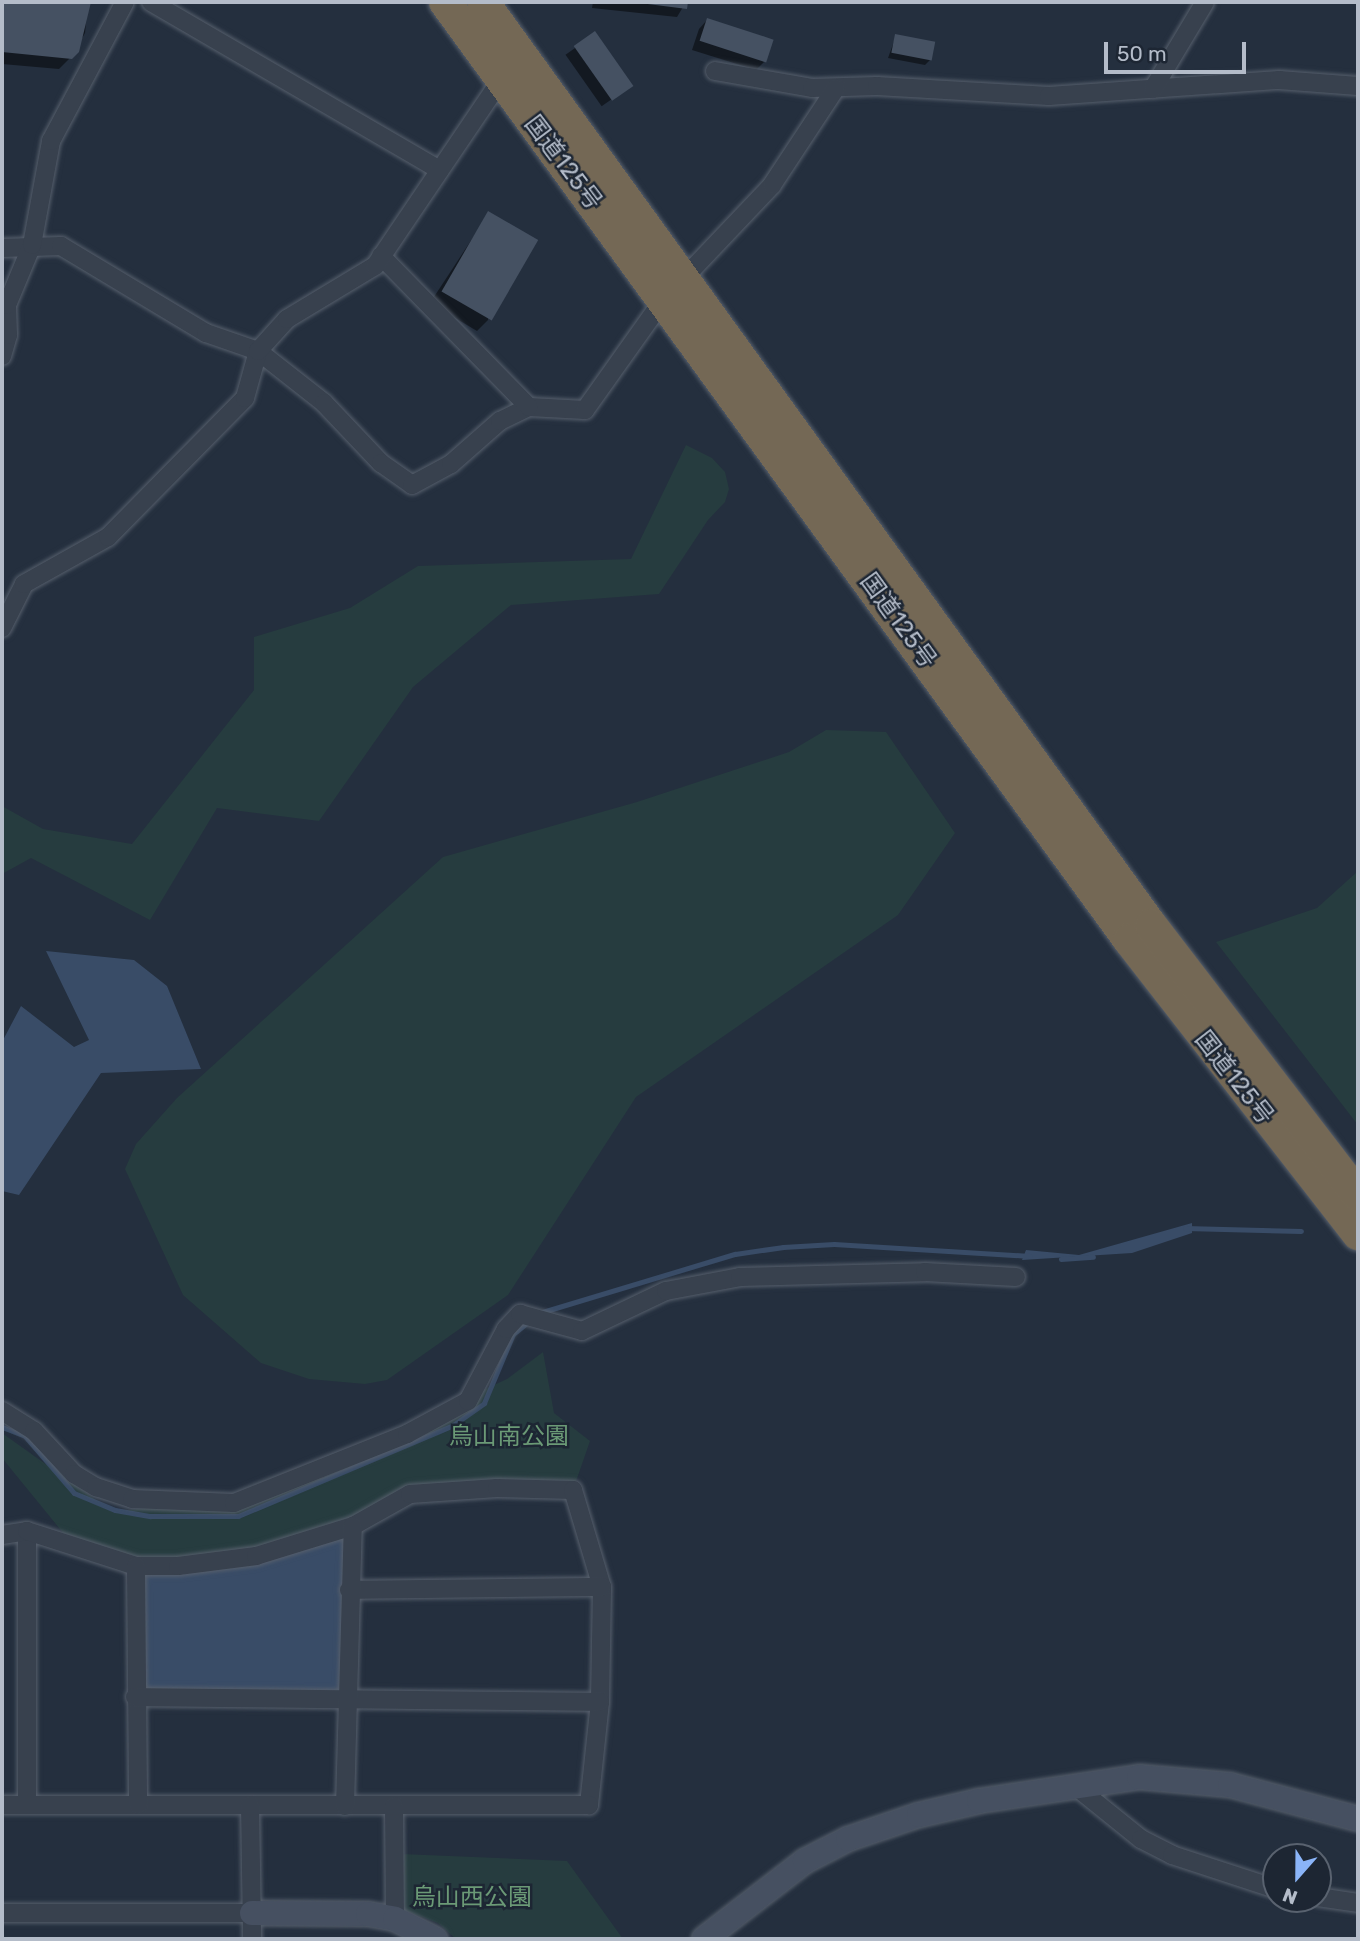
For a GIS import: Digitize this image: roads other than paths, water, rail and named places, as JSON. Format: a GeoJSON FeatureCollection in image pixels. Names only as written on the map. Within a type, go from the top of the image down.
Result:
{"type":"FeatureCollection","features":[{"type":"Feature","properties":{"kind":"highway","name":"国道125号"},"geometry":{"type":"LineString","coordinates":[[444,2],[501,80],[673,290],[1230,1031],[1358,1195]]}},
{"type":"Feature","properties":{"kind":"highway","name":"国道125号"},"geometry":{"type":"LineString","coordinates":[[483,2],[673,290],[1129,940],[1358,1234]]}},
{"type":"Feature","properties":{"kind":"street"},"geometry":{"type":"LineString","coordinates":[[2,356],[8,335],[4,302],[32,245],[51,141],[125,2]]}},
{"type":"Feature","properties":{"kind":"street"},"geometry":{"type":"LineString","coordinates":[[151,2],[440,170]]}},
{"type":"Feature","properties":{"kind":"street"},"geometry":{"type":"LineString","coordinates":[[1153,89],[1205,2]]}},
{"type":"Feature","properties":{"kind":"street"},"geometry":{"type":"LineString","coordinates":[[715,71],[836,88],[1049,96],[1279,80],[1358,86]]}},
{"type":"Feature","properties":{"kind":"street"},"geometry":{"type":"LineString","coordinates":[[2,628],[24,584],[108,537],[245,398],[258,351],[287,319],[374,266],[501,80]]}},
{"type":"Feature","properties":{"kind":"street"},"geometry":{"type":"LineString","coordinates":[[2,248],[61,246],[206,333],[258,351],[324,403],[381,463],[412,485],[450,464],[500,421],[529,407],[585,410],[673,290],[772,185],[836,88]]}},
{"type":"Feature","properties":{"kind":"street"},"geometry":{"type":"LineString","coordinates":[[382,256],[529,407]]}},
{"type":"Feature","properties":{"kind":"street"},"geometry":{"type":"LineString","coordinates":[[2,1411],[34,1431],[74,1474],[96,1487],[132,1499],[234,1503],[407,1434],[468,1401],[506,1329],[520,1314],[582,1331],[666,1291],[740,1277],[925,1272],[1016,1277]]}},
{"type":"Feature","properties":{"kind":"street"},"geometry":{"type":"LineString","coordinates":[[2,1535],[27,1531],[136,1566],[178,1566],[256,1556],[353,1525],[410,1494],[497,1488],[573,1490],[602,1587],[600,1702],[589,1805],[2,1805]]}},
{"type":"Feature","properties":{"kind":"street"},"geometry":{"type":"LineString","coordinates":[[345,1805],[349,1590],[353,1525]]}},
{"type":"Feature","properties":{"kind":"street"},"geometry":{"type":"LineString","coordinates":[[27,1531],[27,1805]]}},
{"type":"Feature","properties":{"kind":"street"},"geometry":{"type":"LineString","coordinates":[[136,1566],[138,1805]]}},
{"type":"Feature","properties":{"kind":"street"},"geometry":{"type":"LineString","coordinates":[[349,1590],[602,1587]]}},
{"type":"Feature","properties":{"kind":"street"},"geometry":{"type":"LineString","coordinates":[[135,1697],[348,1702],[600,1702]]}},
{"type":"Feature","properties":{"kind":"street"},"geometry":{"type":"LineString","coordinates":[[704,1939],[794,1869],[848,1839],[919,1815],[1074,1784],[1139,1777],[1207,1781],[1358,1819]]}},
{"type":"Feature","properties":{"kind":"street"},"geometry":{"type":"LineString","coordinates":[[1074,1784],[1132,1834],[1151,1844],[1262,1884]]}},
{"type":"Feature","properties":{"kind":"street"},"geometry":{"type":"LineString","coordinates":[[250,1805],[252,1939]]}},
{"type":"Feature","properties":{"kind":"street"},"geometry":{"type":"LineString","coordinates":[[394,1806],[395,1919]]}},
{"type":"Feature","properties":{"kind":"street"},"geometry":{"type":"LineString","coordinates":[[1332,1899],[1358,1903]]}},
{"type":"Feature","properties":{"kind":"street"},"geometry":{"type":"LineString","coordinates":[[2,1913],[368,1914],[395,1919],[435,1939]]}},
{"type":"Feature","properties":{"kind":"water"},"geometry":{"type":"Polygon","coordinates":[[[46,951],[134,960],[167,986],[201,1069],[101,1073],[19,1195],[2,1191],[2,1042],[21,1006],[74,1047],[89,1040],[46,951]]]}},
{"type":"Feature","properties":{"kind":"water"},"geometry":{"type":"Polygon","coordinates":[[[1192,1223],[1192,1233],[1132,1253],[1022,1260],[1026,1250],[1079,1255],[1192,1223]]]}},
{"type":"Feature","properties":{"kind":"water"},"geometry":{"type":"Polygon","coordinates":[[[346,1524],[343,1698],[133,1694],[136,1560],[219,1567],[346,1524]]]}},
{"type":"Feature","properties":{"kind":"waterway"},"geometry":{"type":"LineString","coordinates":[[1185,1228],[1301,1231]]}},
{"type":"Feature","properties":{"kind":"waterway"},"geometry":{"type":"LineString","coordinates":[[539,1313],[735,1254],[783,1247],[834,1244],[1030,1256]]}},
{"type":"Feature","properties":{"kind":"waterway"},"geometry":{"type":"LineString","coordinates":[[1061,1259],[1093,1257]]}},
{"type":"Feature","properties":{"kind":"waterway"},"geometry":{"type":"LineString","coordinates":[[2,1427],[25,1436],[74,1493],[115,1510],[150,1516],[238,1516],[453,1425],[484,1403],[513,1334],[529,1321]]}},
{"type":"Feature","properties":{"kind":"park label","name":"烏山南公園"},"geometry":{"type":"Point","coordinates":[509,1437]}},
{"type":"Feature","properties":{"kind":"park label","name":"烏山西公園"},"geometry":{"type":"Point","coordinates":[472,1898]}}]}
